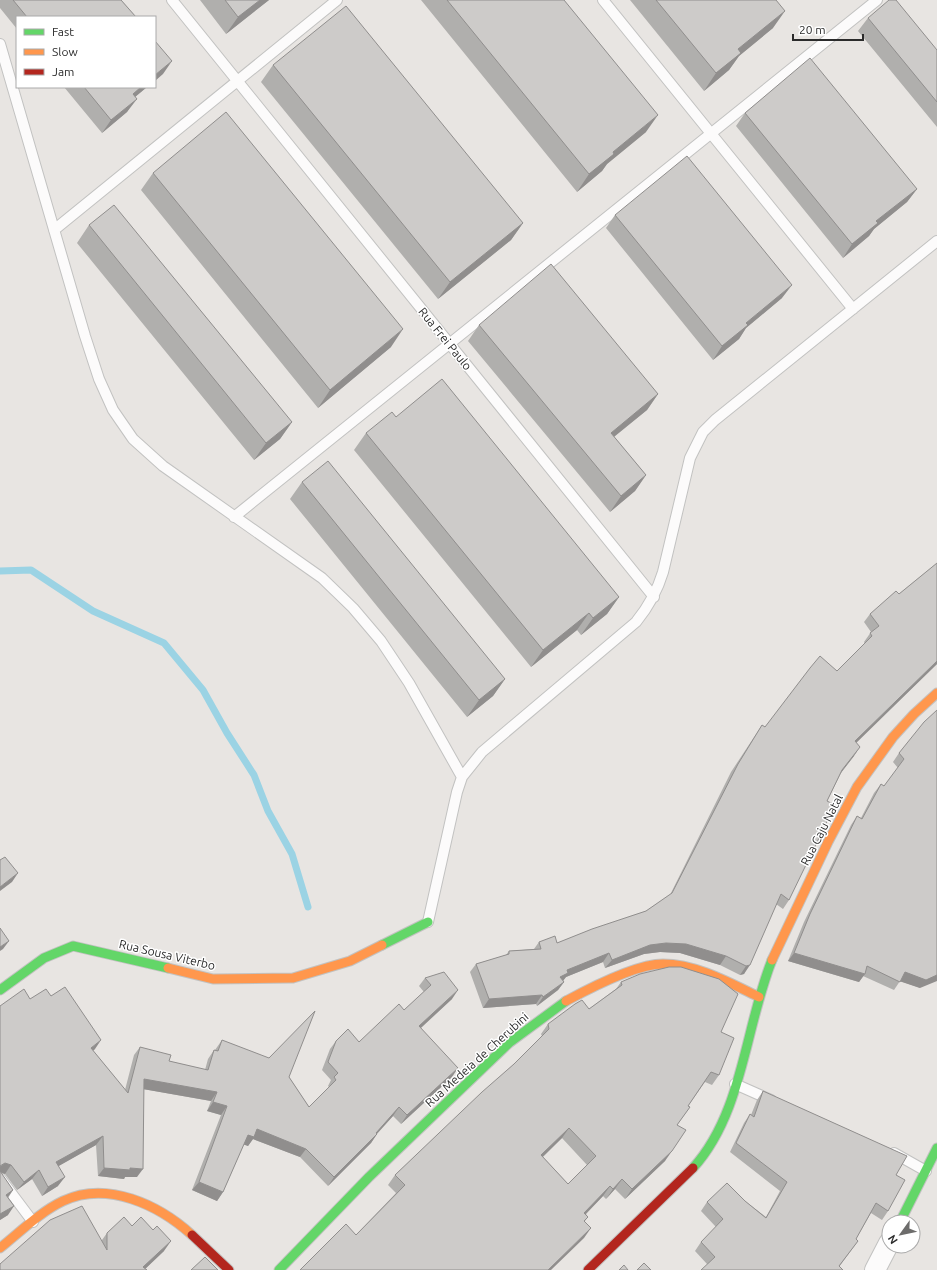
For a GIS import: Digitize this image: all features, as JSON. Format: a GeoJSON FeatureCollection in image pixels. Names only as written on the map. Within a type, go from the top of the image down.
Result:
{"type":"FeatureCollection","features":[{"type":"Feature","properties":{"kind":"street","name":"Rua Caju Natal"},"geometry":{"type":"LineString","coordinates":[[588,1270],[684,1178],[709,1148],[729,1106],[768,969],[834,828],[865,775],[893,737],[923,704],[937,693]]}},
{"type":"Feature","properties":{"kind":"street","name":"Rua Sousa Viterbo"},"geometry":{"type":"LineString","coordinates":[[0,990],[45,957],[59,949],[73,946],[213,979],[293,978],[350,961],[428,922]]}},
{"type":"Feature","properties":{"kind":"street","name":"Rua Medeia de Cherubini"},"geometry":{"type":"LineString","coordinates":[[280,1270],[369,1178],[458,1091],[510,1043],[561,1003],[629,972],[648,966],[662,964],[676,966],[716,977],[759,997]]}},
{"type":"Feature","properties":{"kind":"street"},"geometry":{"type":"LineString","coordinates":[[904,1214],[937,1148]]}},
{"type":"Feature","properties":{"kind":"street"},"geometry":{"type":"LineString","coordinates":[[0,1248],[33,1222],[72,1197],[91,1193],[112,1194],[139,1200],[173,1218],[203,1244],[229,1270]]}},
{"type":"Feature","properties":{"kind":"street"},"geometry":{"type":"LineString","coordinates":[[875,1270],[883,1254]]}},
{"type":"Feature","properties":{"kind":"lane","name":"Rua Frei Paulo"},"geometry":{"type":"LineString","coordinates":[[172,0],[654,597]]}},
{"type":"Feature","properties":{"kind":"lane"},"geometry":{"type":"LineString","coordinates":[[54,230],[337,0]]}},
{"type":"Feature","properties":{"kind":"lane"},"geometry":{"type":"LineString","coordinates":[[603,0],[853,309]]}},
{"type":"Feature","properties":{"kind":"lane"},"geometry":{"type":"LineString","coordinates":[[234,517],[877,0]]}},
{"type":"Feature","properties":{"kind":"lane"},"geometry":{"type":"LineString","coordinates":[[0,44],[87,344],[99,379],[113,410],[133,439],[163,466],[322,578],[362,619],[381,641],[409,683],[462,778]]}},
{"type":"Feature","properties":{"kind":"lane"},"geometry":{"type":"LineString","coordinates":[[428,922],[457,792],[462,778],[482,752],[636,622],[654,597],[663,572],[690,458],[703,432],[715,420],[937,241]]}},
{"type":"Feature","properties":{"kind":"lane"},"geometry":{"type":"LineString","coordinates":[[735,1084],[783,1105]]}},
{"type":"Feature","properties":{"kind":"lane"},"geometry":{"type":"LineString","coordinates":[[884,1148],[926,1171]]}},
{"type":"Feature","properties":{"kind":"lane"},"geometry":{"type":"LineString","coordinates":[[0,1178],[33,1222]]}},
{"type":"Feature","properties":{"kind":"building"},"geometry":{"type":"Polygon","coordinates":[[[13,0],[121,0],[135,16],[26,16],[13,0]]]}},
{"type":"Feature","properties":{"kind":"building"},"geometry":{"type":"Polygon","coordinates":[[[225,0],[260,0],[238,17],[225,0]]]}},
{"type":"Feature","properties":{"kind":"building"},"geometry":{"type":"Polygon","coordinates":[[[447,0],[564,0],[658,115],[589,174],[447,0]]]}},
{"type":"Feature","properties":{"kind":"building"},"geometry":{"type":"Polygon","coordinates":[[[656,0],[776,0],[785,11],[738,49],[741,53],[716,73],[656,0]]]}},
{"type":"Feature","properties":{"kind":"building"},"geometry":{"type":"Polygon","coordinates":[[[889,0],[896,0],[937,50],[937,102],[868,18],[889,0]]]}},
{"type":"Feature","properties":{"kind":"building"},"geometry":{"type":"Polygon","coordinates":[[[346,6],[523,223],[450,282],[273,65],[346,6]]]}},
{"type":"Feature","properties":{"kind":"building"},"geometry":{"type":"Polygon","coordinates":[[[156,42],[172,61],[156,74],[156,42]]]}},
{"type":"Feature","properties":{"kind":"building"},"geometry":{"type":"Polygon","coordinates":[[[810,58],[917,189],[876,221],[878,223],[852,244],[745,113],[810,58]]]}},
{"type":"Feature","properties":{"kind":"building"},"geometry":{"type":"Polygon","coordinates":[[[85,88],[140,88],[133,94],[137,99],[111,120],[85,88]]]}},
{"type":"Feature","properties":{"kind":"building"},"geometry":{"type":"Polygon","coordinates":[[[226,112],[403,329],[330,390],[153,173],[226,112]]]}},
{"type":"Feature","properties":{"kind":"building"},"geometry":{"type":"Polygon","coordinates":[[[687,156],[792,285],[746,323],[748,325],[722,346],[615,215],[687,156]]]}},
{"type":"Feature","properties":{"kind":"building"},"geometry":{"type":"Polygon","coordinates":[[[114,205],[292,422],[266,443],[89,225],[114,205]]]}},
{"type":"Feature","properties":{"kind":"building"},"geometry":{"type":"Polygon","coordinates":[[[551,264],[658,394],[611,433],[646,475],[621,496],[479,325],[551,264]]]}},
{"type":"Feature","properties":{"kind":"building"},"geometry":{"type":"Polygon","coordinates":[[[442,379],[619,597],[593,618],[589,613],[543,650],[366,433],[392,412],[396,417],[442,379]]]}},
{"type":"Feature","properties":{"kind":"building"},"geometry":{"type":"Polygon","coordinates":[[[328,461],[505,679],[479,700],[302,482],[328,461]]]}},
{"type":"Feature","properties":{"kind":"building"},"geometry":{"type":"Polygon","coordinates":[[[937,563],[937,661],[855,741],[860,747],[842,770],[827,801],[835,805],[789,900],[781,894],[750,965],[746,966],[726,956],[686,944],[666,943],[650,945],[612,960],[609,953],[567,970],[568,973],[560,977],[564,982],[543,997],[542,995],[489,999],[476,964],[509,954],[509,951],[541,949],[539,942],[555,936],[557,943],[592,929],[646,911],[672,893],[738,764],[762,725],[765,727],[820,656],[837,671],[872,636],[870,633],[879,626],[870,614],[896,591],[899,594],[937,563]]]}},
{"type":"Feature","properties":{"kind":"building"},"geometry":{"type":"Polygon","coordinates":[[[937,710],[937,975],[926,980],[905,972],[900,982],[867,966],[865,974],[794,953],[810,914],[857,816],[862,819],[881,784],[884,786],[904,759],[899,753],[924,722],[937,710]]]}},
{"type":"Feature","properties":{"kind":"building"},"geometry":{"type":"Polygon","coordinates":[[[5,857],[18,873],[0,887],[0,860],[5,857]]]}},
{"type":"Feature","properties":{"kind":"building"},"geometry":{"type":"Polygon","coordinates":[[[0,928],[9,941],[0,947],[0,928]]]}},
{"type":"Feature","properties":{"kind":"building"},"geometry":{"type":"Polygon","coordinates":[[[669,967],[681,967],[719,979],[738,994],[721,1032],[734,1038],[719,1075],[711,1072],[688,1106],[690,1107],[677,1125],[686,1130],[672,1151],[632,1189],[622,1179],[613,1189],[610,1186],[584,1213],[588,1217],[584,1221],[591,1228],[548,1270],[300,1270],[346,1224],[356,1235],[405,1185],[395,1175],[482,1092],[514,1064],[549,1029],[548,1024],[582,1000],[589,1009],[622,985],[621,982],[640,974],[669,967]],[[569,1128],[541,1155],[568,1184],[596,1156],[569,1128]]]}},
{"type":"Feature","properties":{"kind":"building"},"geometry":{"type":"Polygon","coordinates":[[[444,972],[458,990],[419,1026],[458,1068],[407,1115],[399,1107],[376,1133],[377,1134],[334,1177],[306,1149],[257,1129],[254,1137],[248,1135],[223,1192],[199,1182],[227,1106],[213,1102],[217,1092],[144,1079],[143,1169],[130,1168],[130,1170],[104,1168],[103,1136],[56,1162],[65,1177],[48,1187],[39,1170],[24,1182],[11,1165],[5,1163],[0,1166],[0,1006],[24,989],[30,999],[46,989],[51,996],[65,987],[101,1040],[91,1048],[128,1093],[140,1047],[171,1055],[169,1061],[208,1070],[214,1050],[218,1051],[222,1040],[269,1058],[315,1011],[289,1077],[309,1107],[336,1080],[334,1077],[338,1073],[328,1062],[336,1041],[348,1029],[359,1042],[399,1004],[404,1010],[431,985],[425,978],[444,972]]]}},
{"type":"Feature","properties":{"kind":"building"},"geometry":{"type":"Polygon","coordinates":[[[763,1091],[907,1156],[896,1175],[905,1180],[888,1211],[876,1203],[856,1239],[858,1241],[839,1266],[843,1270],[701,1270],[715,1257],[701,1242],[723,1219],[707,1202],[727,1183],[745,1201],[766,1218],[787,1182],[736,1143],[750,1114],[754,1117],[763,1091]]]}},
{"type":"Feature","properties":{"kind":"building"},"geometry":{"type":"Polygon","coordinates":[[[0,1171],[13,1190],[6,1195],[14,1206],[0,1214],[0,1171]]]}},
{"type":"Feature","properties":{"kind":"building"},"geometry":{"type":"Polygon","coordinates":[[[82,1206],[107,1250],[107,1233],[124,1217],[132,1226],[141,1217],[153,1230],[157,1226],[171,1241],[143,1267],[147,1270],[0,1270],[0,1264],[50,1220],[82,1206]]]}},
{"type":"Feature","properties":{"kind":"building"},"geometry":{"type":"Polygon","coordinates":[[[205,1257],[218,1270],[191,1270],[205,1257]]]}},
{"type":"Feature","properties":{"kind":"building"},"geometry":{"type":"Polygon","coordinates":[[[644,1263],[651,1270],[637,1270],[644,1263]]]}},
{"type":"Feature","properties":{"kind":"building"},"geometry":{"type":"Polygon","coordinates":[[[624,1265],[628,1270],[619,1270],[624,1265]]]}},
{"type":"Feature","properties":{"kind":"waterway"},"geometry":{"type":"LineString","coordinates":[[0,571],[31,570],[93,611],[164,643],[203,690],[227,733],[254,775],[268,811],[292,854],[308,907]]}},
{"type":"Feature","properties":{"kind":"traffic: fast"},"geometry":{"type":"LineString","coordinates":[[382,945],[428,922]]}},
{"type":"Feature","properties":{"kind":"traffic: fast"},"geometry":{"type":"LineString","coordinates":[[0,990],[44,958],[73,946],[168,968]]}},
{"type":"Feature","properties":{"kind":"traffic: fast"},"geometry":{"type":"LineString","coordinates":[[693,1168],[710,1146],[723,1122],[733,1096],[755,1013],[772,960]]}},
{"type":"Feature","properties":{"kind":"traffic: fast"},"geometry":{"type":"LineString","coordinates":[[279,1270],[369,1177],[509,1043],[566,1001]]}},
{"type":"Feature","properties":{"kind":"traffic: fast"},"geometry":{"type":"LineString","coordinates":[[904,1214],[937,1148]]}},
{"type":"Feature","properties":{"kind":"traffic: slow"},"geometry":{"type":"LineString","coordinates":[[772,960],[828,842],[857,787],[893,737],[914,714],[937,693]]}},
{"type":"Feature","properties":{"kind":"traffic: slow"},"geometry":{"type":"LineString","coordinates":[[168,968],[213,979],[293,978],[350,961],[382,945]]}},
{"type":"Feature","properties":{"kind":"traffic: slow"},"geometry":{"type":"LineString","coordinates":[[566,1001],[627,972],[652,965],[663,964],[688,967],[712,975],[759,997]]}},
{"type":"Feature","properties":{"kind":"traffic: slow"},"geometry":{"type":"LineString","coordinates":[[0,1248],[38,1216],[63,1201],[80,1195],[97,1193],[132,1199],[148,1206],[164,1214],[192,1235]]}},
{"type":"Feature","properties":{"kind":"traffic: jam"},"geometry":{"type":"LineString","coordinates":[[588,1270],[693,1168]]}},
{"type":"Feature","properties":{"kind":"traffic: jam"},"geometry":{"type":"LineString","coordinates":[[192,1235],[229,1270]]}}]}
